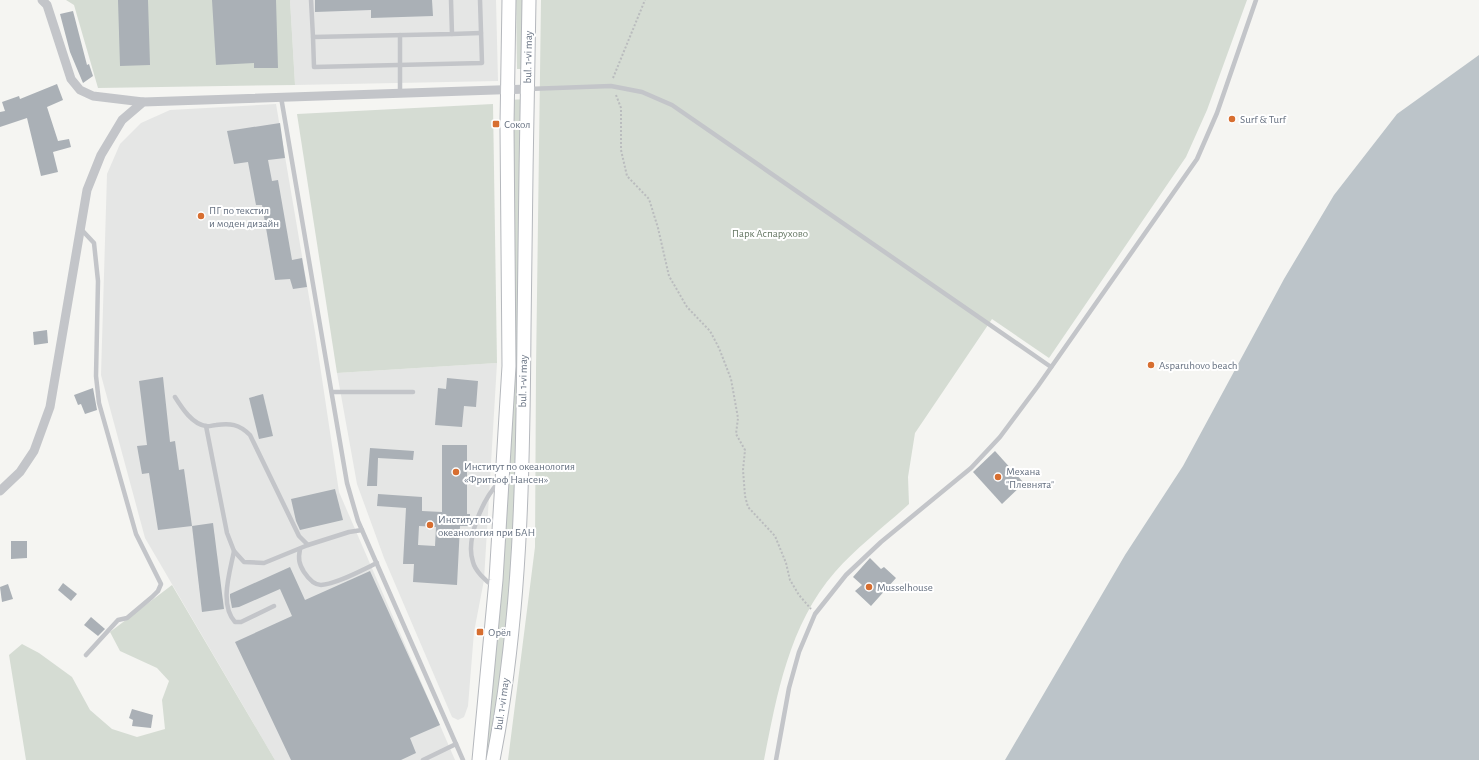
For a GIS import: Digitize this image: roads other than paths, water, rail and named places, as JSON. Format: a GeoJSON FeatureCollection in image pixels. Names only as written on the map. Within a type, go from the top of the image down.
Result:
{"type":"FeatureCollection","features":[{"type":"Feature","properties":{"kind":"main road","name":"bul. 1-vi may"},"geometry":{"type":"LineString","coordinates":[[479,760],[495,587],[501,480],[510,366],[507,125],[509,0]]}},
{"type":"Feature","properties":{"kind":"main road","name":"bul. 1-vi may"},"geometry":{"type":"LineString","coordinates":[[493,760],[502,711],[517,573],[524,373],[529,0]]}},
{"type":"Feature","properties":{"kind":"street"},"geometry":{"type":"LineString","coordinates":[[42,0],[47,4],[72,79],[80,90],[93,96],[143,102],[527,89]]}},
{"type":"Feature","properties":{"kind":"street"},"geometry":{"type":"LineString","coordinates":[[0,491],[20,472],[34,451],[50,407],[86,190],[101,155],[122,120],[143,102]]}},
{"type":"Feature","properties":{"kind":"lane"},"geometry":{"type":"LineString","coordinates":[[311,0],[314,67],[482,63],[480,0]]}},
{"type":"Feature","properties":{"kind":"lane"},"geometry":{"type":"LineString","coordinates":[[451,0],[452,34]]}},
{"type":"Feature","properties":{"kind":"lane"},"geometry":{"type":"LineString","coordinates":[[776,760],[789,688],[799,652],[816,614],[846,575],[881,542],[971,468],[1000,437],[1051,367],[1196,159],[1217,113],[1256,0]]}},
{"type":"Feature","properties":{"kind":"lane"},"geometry":{"type":"LineString","coordinates":[[313,37],[481,33]]}},
{"type":"Feature","properties":{"kind":"lane"},"geometry":{"type":"LineString","coordinates":[[400,35],[400,94]]}},
{"type":"Feature","properties":{"kind":"lane"},"geometry":{"type":"LineString","coordinates":[[527,89],[611,86],[642,92],[672,105],[1051,367]]}},
{"type":"Feature","properties":{"kind":"lane"},"geometry":{"type":"LineString","coordinates":[[281,97],[347,483],[362,530],[464,760]]}},
{"type":"Feature","properties":{"kind":"lane"},"geometry":{"type":"LineString","coordinates":[[79,227],[94,243],[98,281],[96,376],[99,403],[136,534],[161,584],[158,591],[127,618],[118,620],[86,655]]}},
{"type":"Feature","properties":{"kind":"lane"},"geometry":{"type":"LineString","coordinates":[[332,392],[414,392]]}},
{"type":"Feature","properties":{"kind":"lane"},"geometry":{"type":"LineString","coordinates":[[175,397],[190,417],[206,426],[229,423],[241,427],[250,435],[299,536],[308,545]]}},
{"type":"Feature","properties":{"kind":"lane"},"geometry":{"type":"LineString","coordinates":[[206,426],[227,533],[234,550],[244,562],[264,563],[308,545],[348,532],[362,530]]}},
{"type":"Feature","properties":{"kind":"lane"},"geometry":{"type":"LineString","coordinates":[[495,587],[487,582],[473,564],[471,553],[480,510],[489,493],[501,480]]}},
{"type":"Feature","properties":{"kind":"lane"},"geometry":{"type":"LineString","coordinates":[[300,549],[298,560],[304,572],[309,580],[320,585],[332,582],[377,563]]}},
{"type":"Feature","properties":{"kind":"lane"},"geometry":{"type":"LineString","coordinates":[[234,550],[225,593],[232,619],[235,622],[240,622],[274,606]]}},
{"type":"Feature","properties":{"kind":"lane"},"geometry":{"type":"LineString","coordinates":[[423,760],[456,744]]}},
{"type":"Feature","properties":{"kind":"place","name":"Surf & Turf"},"geometry":{"type":"Point","coordinates":[1232,119]}},
{"type":"Feature","properties":{"kind":"place","name":"Сокол"},"geometry":{"type":"Point","coordinates":[496,124]}},
{"type":"Feature","properties":{"kind":"place","name":"ПГ по текстил и моден дизайн"},"geometry":{"type":"Point","coordinates":[201,216]}},
{"type":"Feature","properties":{"kind":"place","name":"Asparuhovo beach"},"geometry":{"type":"Point","coordinates":[1151,365]}},
{"type":"Feature","properties":{"kind":"place","name":"Институт по океанология «Фритьоф Нансен»"},"geometry":{"type":"Point","coordinates":[456,472]}},
{"type":"Feature","properties":{"kind":"place","name":"Механа \"Плевнята\""},"geometry":{"type":"Point","coordinates":[998,477]}},
{"type":"Feature","properties":{"kind":"place","name":"Институт по океанология при БАН"},"geometry":{"type":"Point","coordinates":[430,525]}},
{"type":"Feature","properties":{"kind":"place","name":"Musselhouse"},"geometry":{"type":"Point","coordinates":[869,587]}},
{"type":"Feature","properties":{"kind":"place","name":"Орёл"},"geometry":{"type":"Point","coordinates":[480,632]}},
{"type":"Feature","properties":{"kind":"park label","name":"Парк Аспарухово"},"geometry":{"type":"Point","coordinates":[770,233]}}]}
